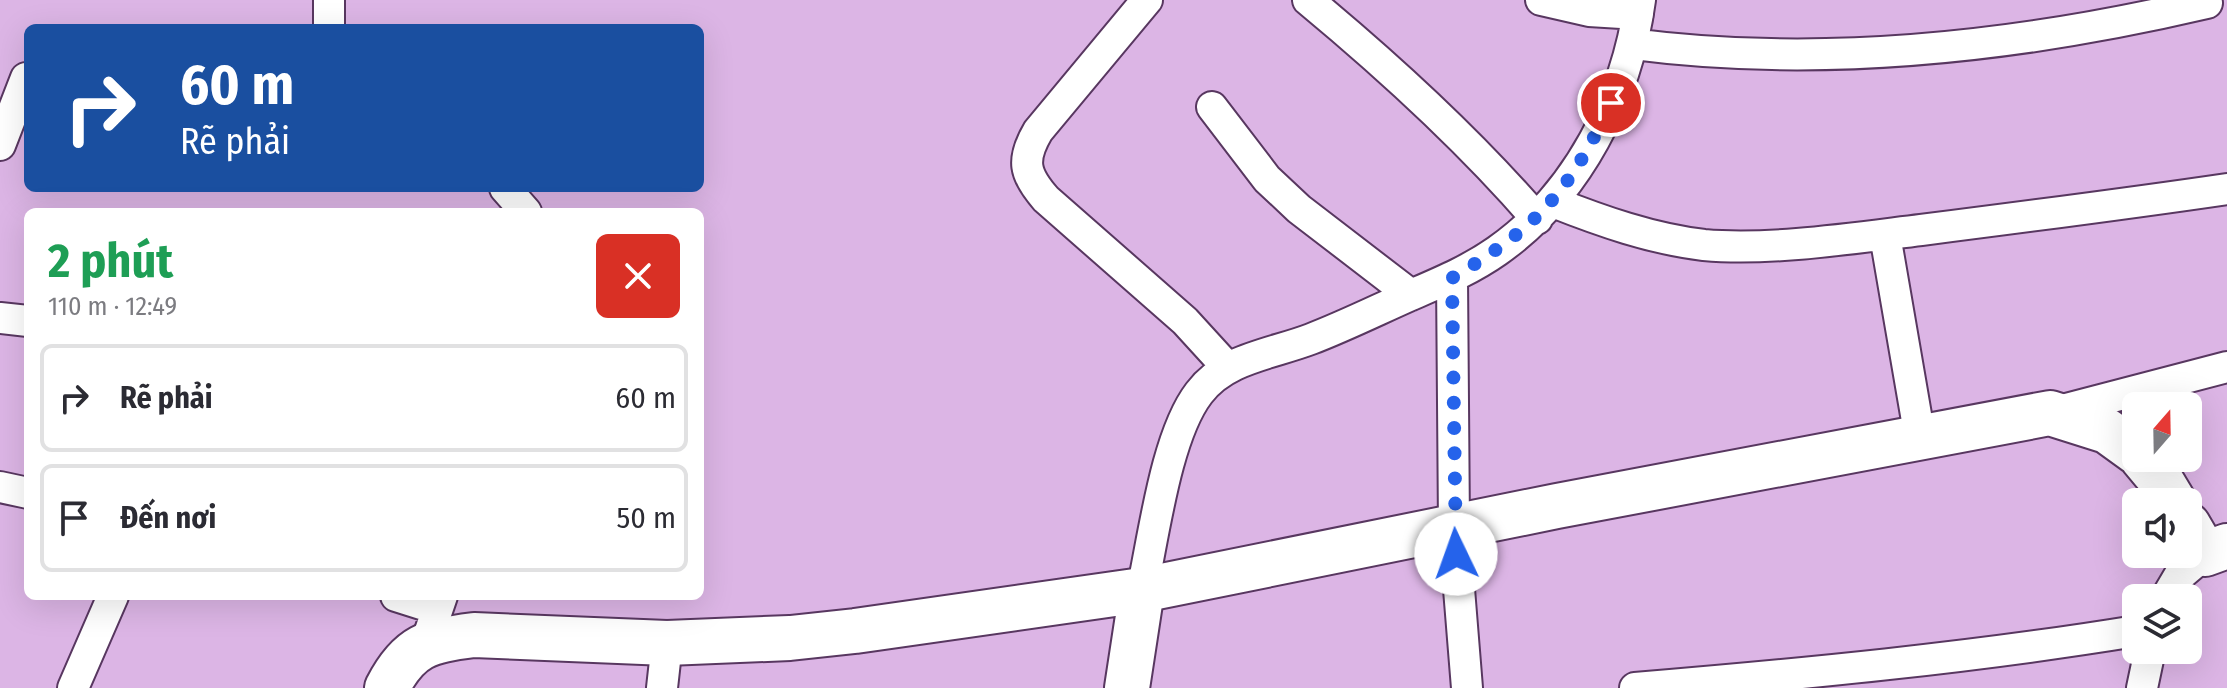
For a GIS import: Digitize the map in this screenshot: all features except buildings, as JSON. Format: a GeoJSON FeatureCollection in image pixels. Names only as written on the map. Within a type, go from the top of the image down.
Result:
{"type":"FeatureCollection","features":[{"type":"Feature","properties":{"kind":"street"},"geometry":{"type":"LineString","coordinates":[[329,0],[329,24]]}},
{"type":"Feature","properties":{"kind":"street"},"geometry":{"type":"LineString","coordinates":[[1147,0],[1038,131],[1027,150],[1026,163],[1033,184],[1046,199],[1185,321],[1227,367]]}},
{"type":"Feature","properties":{"kind":"street"},"geometry":{"type":"LineString","coordinates":[[1308,0],[1388,66],[1545,210],[1596,219],[1650,235],[1704,245],[1748,247],[1885,235],[2227,189]]}},
{"type":"Feature","properties":{"kind":"street"},"geometry":{"type":"LineString","coordinates":[[1541,0],[1636,19],[1702,53],[1807,56],[1980,44],[2068,33],[2211,5]]}},
{"type":"Feature","properties":{"kind":"street"},"geometry":{"type":"LineString","coordinates":[[1127,688],[1142,590],[1174,445],[1183,418],[1199,392],[1227,367],[1333,331],[1452,278],[1497,251],[1545,210],[1581,162],[1615,93],[1636,19]]}},
{"type":"Feature","properties":{"kind":"street"},"geometry":{"type":"LineString","coordinates":[[0,145],[24,83]]}},
{"type":"Feature","properties":{"kind":"street"},"geometry":{"type":"LineString","coordinates":[[1212,107],[1267,179],[1299,209],[1411,295]]}},
{"type":"Feature","properties":{"kind":"street"},"geometry":{"type":"LineString","coordinates":[[508,192],[522,208]]}},
{"type":"Feature","properties":{"kind":"street"},"geometry":{"type":"LineString","coordinates":[[1885,235],[1920,438]]}},
{"type":"Feature","properties":{"kind":"street"},"geometry":{"type":"LineString","coordinates":[[1452,278],[1454,527],[1467,688]]}},
{"type":"Feature","properties":{"kind":"street"},"geometry":{"type":"LineString","coordinates":[[0,318],[24,321]]}},
{"type":"Feature","properties":{"kind":"street"},"geometry":{"type":"LineString","coordinates":[[404,600],[474,635],[667,643],[790,638],[855,631],[1142,590],[2050,413],[2227,367]]}},
{"type":"Feature","properties":{"kind":"street"},"geometry":{"type":"LineString","coordinates":[[2050,413],[2107,431],[2122,442]]}},
{"type":"Feature","properties":{"kind":"street"},"geometry":{"type":"LineString","coordinates":[[2154,472],[2166,488]]}},
{"type":"Feature","properties":{"kind":"street"},"geometry":{"type":"LineString","coordinates":[[0,487],[24,492]]}},
{"type":"Feature","properties":{"kind":"street"},"geometry":{"type":"LineString","coordinates":[[2174,584],[2207,542]]}},
{"type":"Feature","properties":{"kind":"street"},"geometry":{"type":"LineString","coordinates":[[73,688],[111,600]]}},
{"type":"Feature","properties":{"kind":"street"},"geometry":{"type":"LineString","coordinates":[[387,688],[435,616]]}},
{"type":"Feature","properties":{"kind":"street"},"geometry":{"type":"LineString","coordinates":[[1635,688],[1814,673],[2122,633]]}},
{"type":"Feature","properties":{"kind":"street"},"geometry":{"type":"LineString","coordinates":[[662,688],[667,643]]}},
{"type":"Feature","properties":{"kind":"street"},"geometry":{"type":"LineString","coordinates":[[2142,688],[2147,664]]}},
{"type":"Feature","properties":{"kind":"route"},"geometry":{"type":"LineString","coordinates":[[1456,554],[1452,278],[1497,251],[1553,202],[1581,162],[1611,103]]}}]}
